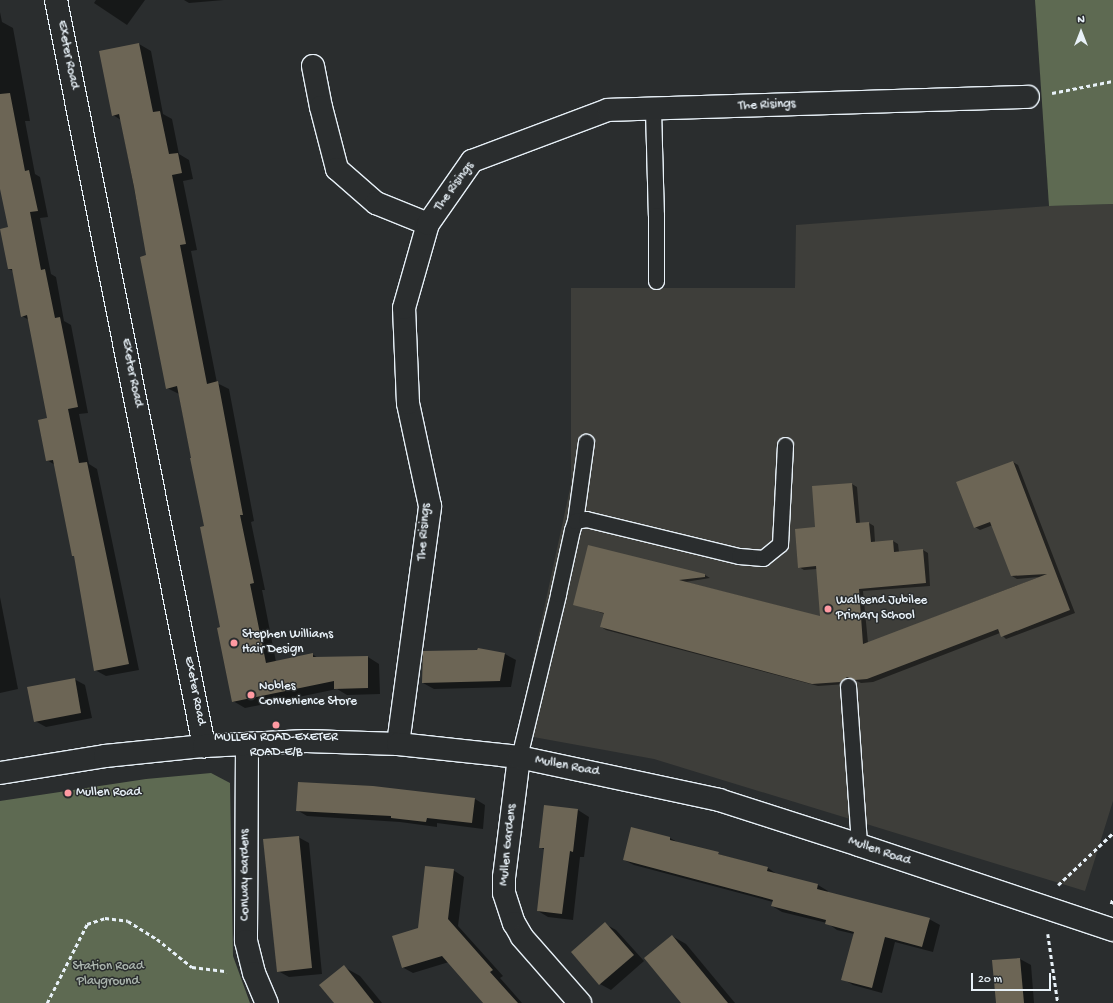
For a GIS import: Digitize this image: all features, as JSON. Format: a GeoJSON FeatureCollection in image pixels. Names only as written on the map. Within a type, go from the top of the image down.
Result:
{"type":"FeatureCollection","features":[{"type":"Feature","properties":{"kind":"street","name":"Exeter Road"},"geometry":{"type":"LineString","coordinates":[[56,0],[204,746]]}},
{"type":"Feature","properties":{"kind":"street"},"geometry":{"type":"LineString","coordinates":[[313,66],[321,107],[337,169],[376,203],[428,224]]}},
{"type":"Feature","properties":{"kind":"street","name":"The Risings"},"geometry":{"type":"LineString","coordinates":[[398,744],[430,506],[408,403],[404,308],[428,224],[472,160],[608,110],[653,110],[1028,97]]}},
{"type":"Feature","properties":{"kind":"street","name":"Mullen Road"},"geometry":{"type":"LineString","coordinates":[[0,773],[106,756],[204,746],[306,741],[398,744],[519,757],[719,800],[859,844],[1113,930]]}},
{"type":"Feature","properties":{"kind":"street","name":"Conway Gardens"},"geometry":{"type":"LineString","coordinates":[[247,744],[246,941],[254,973],[267,1003]]}},
{"type":"Feature","properties":{"kind":"street","name":"Mullen Gardens"},"geometry":{"type":"LineString","coordinates":[[519,757],[504,877],[504,893],[514,923],[522,937],[580,1003]]}},
{"type":"Feature","properties":{"kind":"lane"},"geometry":{"type":"LineString","coordinates":[[653,110],[656,281]]}},
{"type":"Feature","properties":{"kind":"lane"},"geometry":{"type":"LineString","coordinates":[[519,757],[575,521],[586,442]]}},
{"type":"Feature","properties":{"kind":"lane"},"geometry":{"type":"LineString","coordinates":[[575,521],[586,519],[739,556],[764,558],[780,544],[785,444]]}},
{"type":"Feature","properties":{"kind":"lane"},"geometry":{"type":"LineString","coordinates":[[848,686],[859,844]]}},
{"type":"Feature","properties":{"kind":"path"},"geometry":{"type":"LineString","coordinates":[[1028,97],[1113,81]]}},
{"type":"Feature","properties":{"kind":"path"},"geometry":{"type":"LineString","coordinates":[[47,1003],[87,924],[105,918],[128,921],[156,939],[192,967],[254,973]]}},
{"type":"Feature","properties":{"kind":"shaded area","name":"Wallsend Jubilee Primary School"},"geometry":{"type":"Polygon","coordinates":[[[1113,204],[1113,801],[1085,891],[654,759],[517,734],[571,484],[571,288],[795,288],[796,225],[1049,206],[1113,204]]]}},
{"type":"Feature","properties":{"kind":"green space"},"geometry":{"type":"Polygon","coordinates":[[[1035,0],[1113,0],[1113,204],[1049,206],[1035,0]]]}},
{"type":"Feature","properties":{"kind":"green space","name":"Station Road Playground"},"geometry":{"type":"Polygon","coordinates":[[[211,773],[230,783],[233,956],[250,1003],[0,1003],[0,801],[146,779],[211,773]]]}},
{"type":"Feature","properties":{"kind":"building"},"geometry":{"type":"Polygon","coordinates":[[[139,43],[153,112],[160,111],[169,154],[178,153],[182,173],[172,175],[186,244],[180,245],[207,384],[218,381],[243,515],[240,515],[254,583],[250,584],[266,663],[313,653],[313,657],[368,656],[368,688],[334,689],[334,681],[232,702],[217,628],[220,627],[200,527],[204,526],[177,386],[166,389],[140,257],[146,255],[134,187],[119,114],[112,116],[99,51],[139,43]]]}},
{"type":"Feature","properties":{"kind":"building"},"geometry":{"type":"Polygon","coordinates":[[[10,93],[25,171],[29,170],[38,211],[30,212],[41,270],[45,269],[55,318],[60,317],[78,407],[68,409],[79,463],[87,462],[129,664],[94,671],[74,556],[72,556],[53,460],[46,461],[38,420],[47,418],[27,315],[21,317],[12,269],[8,269],[0,229],[8,227],[0,189],[0,94],[10,93]]]}},
{"type":"Feature","properties":{"kind":"building"},"geometry":{"type":"Polygon","coordinates":[[[1013,461],[1070,610],[1001,637],[998,629],[867,679],[855,680],[847,677],[840,682],[812,684],[600,627],[604,613],[573,605],[588,545],[705,574],[705,577],[679,580],[820,616],[816,566],[798,568],[795,529],[815,527],[812,486],[852,483],[856,523],[869,522],[871,542],[893,540],[894,552],[923,549],[926,583],[859,589],[863,644],[1047,574],[1011,576],[990,522],[974,528],[956,482],[1013,461]]]}},
{"type":"Feature","properties":{"kind":"building"},"geometry":{"type":"Polygon","coordinates":[[[478,648],[505,653],[500,681],[422,683],[423,651],[477,650],[478,648]]]}},
{"type":"Feature","properties":{"kind":"building"},"geometry":{"type":"Polygon","coordinates":[[[75,678],[81,713],[34,722],[27,687],[75,678]]]}},
{"type":"Feature","properties":{"kind":"building"},"geometry":{"type":"Polygon","coordinates":[[[298,782],[373,786],[475,798],[472,823],[427,818],[426,822],[391,818],[391,816],[296,811],[298,782]]]}},
{"type":"Feature","properties":{"kind":"building"},"geometry":{"type":"Polygon","coordinates":[[[544,805],[578,809],[573,852],[570,851],[562,914],[537,911],[544,848],[539,848],[544,805]]]}},
{"type":"Feature","properties":{"kind":"building"},"geometry":{"type":"Polygon","coordinates":[[[631,827],[670,837],[670,840],[719,852],[718,854],[768,867],[767,871],[818,884],[817,889],[930,918],[922,947],[885,937],[872,988],[841,980],[854,932],[825,924],[826,920],[771,906],[773,900],[623,860],[631,827]]]}},
{"type":"Feature","properties":{"kind":"building"},"geometry":{"type":"Polygon","coordinates":[[[299,836],[312,968],[277,972],[263,839],[299,836]]]}},
{"type":"Feature","properties":{"kind":"building"},"geometry":{"type":"Polygon","coordinates":[[[425,866],[454,869],[448,919],[493,970],[490,972],[518,1003],[483,1003],[442,956],[402,968],[392,936],[418,928],[425,866]]]}},
{"type":"Feature","properties":{"kind":"building"},"geometry":{"type":"Polygon","coordinates":[[[605,922],[634,955],[599,985],[571,952],[605,922]]]}},
{"type":"Feature","properties":{"kind":"building"},"geometry":{"type":"Polygon","coordinates":[[[672,935],[728,1003],[681,1003],[644,958],[672,935]]]}},
{"type":"Feature","properties":{"kind":"building"},"geometry":{"type":"Polygon","coordinates":[[[1020,958],[1024,1003],[996,1003],[992,960],[1020,958]]]}},
{"type":"Feature","properties":{"kind":"building"},"geometry":{"type":"Polygon","coordinates":[[[344,965],[374,1003],[334,1003],[319,985],[344,965]]]}},
{"type":"Feature","properties":{"kind":"place","name":"Wallsend Jubilee Primary School"},"geometry":{"type":"Point","coordinates":[828,609]}},
{"type":"Feature","properties":{"kind":"place","name":"Stephen Williams Hair Design"},"geometry":{"type":"Point","coordinates":[234,643]}},
{"type":"Feature","properties":{"kind":"place","name":"Nobles Convenience Store"},"geometry":{"type":"Point","coordinates":[251,695]}},
{"type":"Feature","properties":{"kind":"place","name":"MULLEN ROAD-EXETER ROAD-E/B"},"geometry":{"type":"Point","coordinates":[276,725]}},
{"type":"Feature","properties":{"kind":"place","name":"Mullen Road"},"geometry":{"type":"Point","coordinates":[68,793]}}]}
